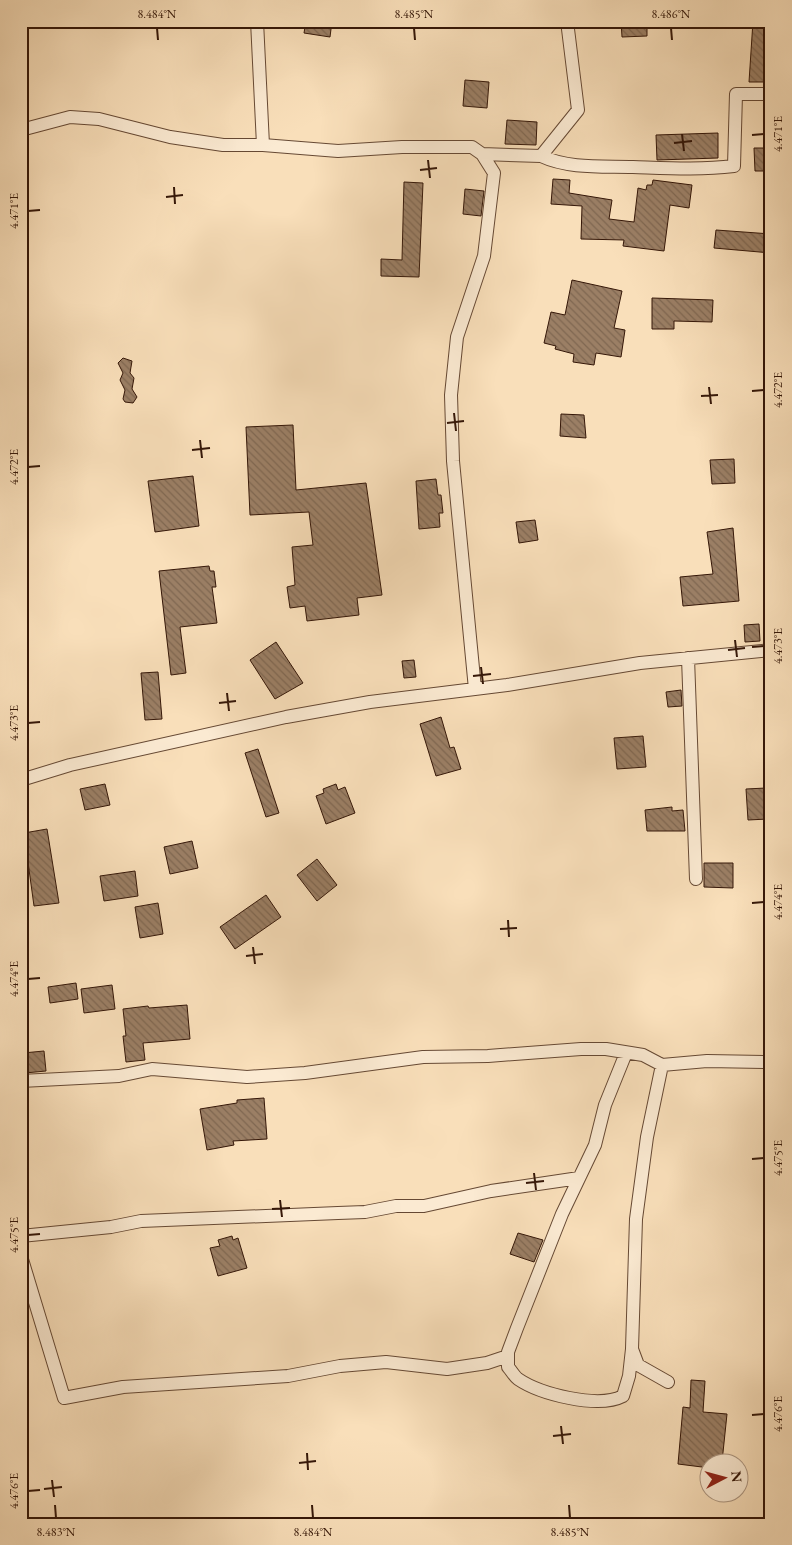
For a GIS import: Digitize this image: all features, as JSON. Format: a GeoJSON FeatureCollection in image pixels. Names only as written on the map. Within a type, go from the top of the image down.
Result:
{"type":"FeatureCollection","features":[{"type":"Feature","properties":{"kind":"street"},"geometry":{"type":"LineString","coordinates":[[257,21],[263,145]]}},
{"type":"Feature","properties":{"kind":"street"},"geometry":{"type":"LineString","coordinates":[[541,156],[578,110],[568,21]]}},
{"type":"Feature","properties":{"kind":"street"},"geometry":{"type":"LineString","coordinates":[[482,154],[541,156],[555,163],[579,166],[707,169],[734,166],[736,94],[771,94]]}},
{"type":"Feature","properties":{"kind":"street"},"geometry":{"type":"LineString","coordinates":[[21,130],[70,117],[99,119],[170,137],[223,145],[263,145],[338,151],[402,147],[472,147],[482,154],[494,173],[484,256],[457,337],[451,395],[453,461],[475,689]]}},
{"type":"Feature","properties":{"kind":"street"},"geometry":{"type":"LineString","coordinates":[[21,780],[70,766],[286,717],[370,702],[475,689],[688,658],[771,650]]}},
{"type":"Feature","properties":{"kind":"street"},"geometry":{"type":"LineString","coordinates":[[688,658],[696,879]]}},
{"type":"Feature","properties":{"kind":"street"},"geometry":{"type":"LineString","coordinates":[[21,1081],[119,1076],[152,1069],[247,1077],[305,1073],[423,1057],[488,1056],[581,1049],[606,1049],[643,1056],[662,1066],[699,1061],[771,1062]]}},
{"type":"Feature","properties":{"kind":"street"},"geometry":{"type":"LineString","coordinates":[[626,1053],[605,1104],[595,1145],[550,1243],[508,1356],[508,1367],[517,1378],[573,1400],[597,1402],[615,1400],[623,1396],[629,1376],[632,1349],[636,1219],[652,1109],[662,1066]]}},
{"type":"Feature","properties":{"kind":"street"},"geometry":{"type":"LineString","coordinates":[[21,1236],[111,1227],[141,1220],[218,1216],[338,1214],[364,1212],[396,1206],[424,1206],[491,1191],[579,1178]]}},
{"type":"Feature","properties":{"kind":"street"},"geometry":{"type":"LineString","coordinates":[[21,1256],[64,1398],[123,1387],[288,1376],[340,1366],[386,1362],[447,1369],[487,1363],[508,1356]]}},
{"type":"Feature","properties":{"kind":"street"},"geometry":{"type":"LineString","coordinates":[[632,1349],[638,1365],[668,1382]]}},
{"type":"Feature","properties":{"kind":"building"},"geometry":{"type":"Polygon","coordinates":[[[306,21],[332,21],[330,37],[304,33],[306,21]]]}},
{"type":"Feature","properties":{"kind":"building"},"geometry":{"type":"Polygon","coordinates":[[[621,21],[647,21],[647,36],[622,37],[621,21]]]}},
{"type":"Feature","properties":{"kind":"building"},"geometry":{"type":"Polygon","coordinates":[[[753,21],[771,21],[771,82],[749,82],[753,21]]]}},
{"type":"Feature","properties":{"kind":"building"},"geometry":{"type":"Polygon","coordinates":[[[465,80],[489,82],[487,108],[463,106],[465,80]]]}},
{"type":"Feature","properties":{"kind":"building"},"geometry":{"type":"Polygon","coordinates":[[[507,120],[537,122],[536,145],[505,144],[507,120]]]}},
{"type":"Feature","properties":{"kind":"building"},"geometry":{"type":"Polygon","coordinates":[[[718,133],[718,158],[657,160],[656,135],[718,133]]]}},
{"type":"Feature","properties":{"kind":"building"},"geometry":{"type":"Polygon","coordinates":[[[754,148],[771,148],[771,171],[755,171],[754,148]]]}},
{"type":"Feature","properties":{"kind":"building"},"geometry":{"type":"Polygon","coordinates":[[[553,179],[570,180],[569,193],[612,200],[609,219],[634,222],[638,188],[646,190],[647,185],[652,185],[653,180],[692,185],[689,208],[670,205],[664,251],[623,246],[624,240],[581,239],[582,206],[551,204],[553,179]]]}},
{"type":"Feature","properties":{"kind":"building"},"geometry":{"type":"Polygon","coordinates":[[[404,182],[423,183],[419,277],[381,276],[381,259],[402,260],[404,182]]]}},
{"type":"Feature","properties":{"kind":"building"},"geometry":{"type":"Polygon","coordinates":[[[465,189],[484,191],[481,216],[463,214],[465,189]]]}},
{"type":"Feature","properties":{"kind":"building"},"geometry":{"type":"Polygon","coordinates":[[[716,230],[771,234],[771,253],[714,248],[716,230]]]}},
{"type":"Feature","properties":{"kind":"building"},"geometry":{"type":"Polygon","coordinates":[[[572,280],[622,291],[614,328],[625,330],[621,357],[596,353],[594,365],[573,362],[574,354],[555,349],[556,346],[544,343],[551,312],[565,315],[572,280]]]}},
{"type":"Feature","properties":{"kind":"building"},"geometry":{"type":"Polygon","coordinates":[[[652,298],[713,300],[712,322],[674,321],[674,329],[652,329],[652,298]]]}},
{"type":"Feature","properties":{"kind":"building"},"geometry":{"type":"Polygon","coordinates":[[[123,358],[132,361],[130,373],[134,378],[132,389],[137,397],[133,403],[125,402],[123,399],[125,390],[120,380],[123,373],[118,363],[123,358]]]}},
{"type":"Feature","properties":{"kind":"building"},"geometry":{"type":"Polygon","coordinates":[[[561,414],[584,415],[586,438],[560,436],[561,414]]]}},
{"type":"Feature","properties":{"kind":"building"},"geometry":{"type":"Polygon","coordinates":[[[293,425],[296,490],[366,483],[382,595],[357,598],[359,615],[307,621],[305,606],[290,608],[287,587],[295,585],[292,547],[313,545],[309,512],[250,515],[246,427],[293,425]]]}},
{"type":"Feature","properties":{"kind":"building"},"geometry":{"type":"Polygon","coordinates":[[[734,459],[735,483],[712,484],[710,460],[734,459]]]}},
{"type":"Feature","properties":{"kind":"building"},"geometry":{"type":"Polygon","coordinates":[[[193,476],[199,526],[155,532],[148,481],[193,476]]]}},
{"type":"Feature","properties":{"kind":"building"},"geometry":{"type":"Polygon","coordinates":[[[436,479],[438,495],[441,495],[443,513],[439,513],[440,527],[419,529],[416,481],[436,479]]]}},
{"type":"Feature","properties":{"kind":"building"},"geometry":{"type":"Polygon","coordinates":[[[535,520],[538,540],[519,543],[516,522],[535,520]]]}},
{"type":"Feature","properties":{"kind":"building"},"geometry":{"type":"Polygon","coordinates":[[[733,528],[739,601],[683,606],[680,577],[713,574],[707,532],[733,528]]]}},
{"type":"Feature","properties":{"kind":"building"},"geometry":{"type":"Polygon","coordinates":[[[209,566],[210,571],[214,571],[216,587],[212,587],[217,623],[180,627],[186,673],[171,675],[159,571],[209,566]]]}},
{"type":"Feature","properties":{"kind":"building"},"geometry":{"type":"Polygon","coordinates":[[[759,624],[760,641],[745,642],[744,625],[759,624]]]}},
{"type":"Feature","properties":{"kind":"building"},"geometry":{"type":"Polygon","coordinates":[[[276,642],[303,683],[275,699],[250,660],[276,642]]]}},
{"type":"Feature","properties":{"kind":"building"},"geometry":{"type":"Polygon","coordinates":[[[414,660],[416,677],[404,678],[402,661],[414,660]]]}},
{"type":"Feature","properties":{"kind":"building"},"geometry":{"type":"Polygon","coordinates":[[[158,672],[162,719],[145,720],[141,673],[158,672]]]}},
{"type":"Feature","properties":{"kind":"building"},"geometry":{"type":"Polygon","coordinates":[[[681,690],[682,706],[668,707],[666,692],[681,690]]]}},
{"type":"Feature","properties":{"kind":"building"},"geometry":{"type":"Polygon","coordinates":[[[441,717],[450,748],[454,747],[461,769],[436,776],[420,724],[441,717]]]}},
{"type":"Feature","properties":{"kind":"building"},"geometry":{"type":"Polygon","coordinates":[[[643,736],[646,767],[617,769],[614,738],[643,736]]]}},
{"type":"Feature","properties":{"kind":"building"},"geometry":{"type":"Polygon","coordinates":[[[258,749],[279,813],[266,817],[245,753],[258,749]]]}},
{"type":"Feature","properties":{"kind":"building"},"geometry":{"type":"Polygon","coordinates":[[[105,784],[110,805],[85,810],[80,789],[105,784]]]}},
{"type":"Feature","properties":{"kind":"building"},"geometry":{"type":"Polygon","coordinates":[[[336,784],[338,790],[345,787],[355,813],[326,824],[316,796],[324,793],[323,789],[336,784]]]}},
{"type":"Feature","properties":{"kind":"building"},"geometry":{"type":"Polygon","coordinates":[[[766,788],[768,819],[748,820],[746,789],[766,788]]]}},
{"type":"Feature","properties":{"kind":"building"},"geometry":{"type":"Polygon","coordinates":[[[672,807],[672,811],[683,810],[685,831],[647,831],[645,810],[672,807]]]}},
{"type":"Feature","properties":{"kind":"building"},"geometry":{"type":"Polygon","coordinates":[[[47,829],[59,903],[34,906],[24,833],[47,829]]]}},
{"type":"Feature","properties":{"kind":"building"},"geometry":{"type":"Polygon","coordinates":[[[192,841],[198,868],[170,874],[164,847],[192,841]]]}},
{"type":"Feature","properties":{"kind":"building"},"geometry":{"type":"Polygon","coordinates":[[[317,859],[337,885],[317,901],[297,875],[317,859]]]}},
{"type":"Feature","properties":{"kind":"building"},"geometry":{"type":"Polygon","coordinates":[[[704,863],[733,863],[733,888],[704,887],[704,863]]]}},
{"type":"Feature","properties":{"kind":"building"},"geometry":{"type":"Polygon","coordinates":[[[135,871],[138,896],[104,901],[100,876],[135,871]]]}},
{"type":"Feature","properties":{"kind":"building"},"geometry":{"type":"Polygon","coordinates":[[[266,895],[281,917],[235,949],[220,927],[266,895]]]}},
{"type":"Feature","properties":{"kind":"building"},"geometry":{"type":"Polygon","coordinates":[[[158,903],[163,934],[140,938],[135,907],[158,903]]]}},
{"type":"Feature","properties":{"kind":"building"},"geometry":{"type":"Polygon","coordinates":[[[76,983],[78,999],[50,1003],[48,987],[76,983]]]}},
{"type":"Feature","properties":{"kind":"building"},"geometry":{"type":"Polygon","coordinates":[[[112,985],[115,1009],[84,1013],[81,989],[112,985]]]}},
{"type":"Feature","properties":{"kind":"building"},"geometry":{"type":"Polygon","coordinates":[[[187,1005],[190,1039],[143,1043],[145,1060],[126,1062],[123,1036],[126,1036],[123,1009],[187,1005]]]}},
{"type":"Feature","properties":{"kind":"building"},"geometry":{"type":"Polygon","coordinates":[[[44,1051],[46,1071],[25,1073],[23,1053],[44,1051]]]}},
{"type":"Feature","properties":{"kind":"building"},"geometry":{"type":"Polygon","coordinates":[[[264,1098],[267,1139],[233,1141],[234,1145],[207,1150],[200,1109],[237,1103],[237,1100],[264,1098]]]}},
{"type":"Feature","properties":{"kind":"building"},"geometry":{"type":"Polygon","coordinates":[[[518,1233],[543,1240],[534,1262],[510,1254],[518,1233]]]}},
{"type":"Feature","properties":{"kind":"building"},"geometry":{"type":"Polygon","coordinates":[[[232,1236],[233,1240],[238,1238],[247,1268],[218,1276],[210,1248],[220,1246],[218,1240],[232,1236]]]}},
{"type":"Feature","properties":{"kind":"building"},"geometry":{"type":"Polygon","coordinates":[[[691,1380],[705,1381],[703,1412],[727,1414],[723,1452],[700,1452],[700,1467],[678,1464],[683,1407],[690,1408],[691,1380]]]}}]}
